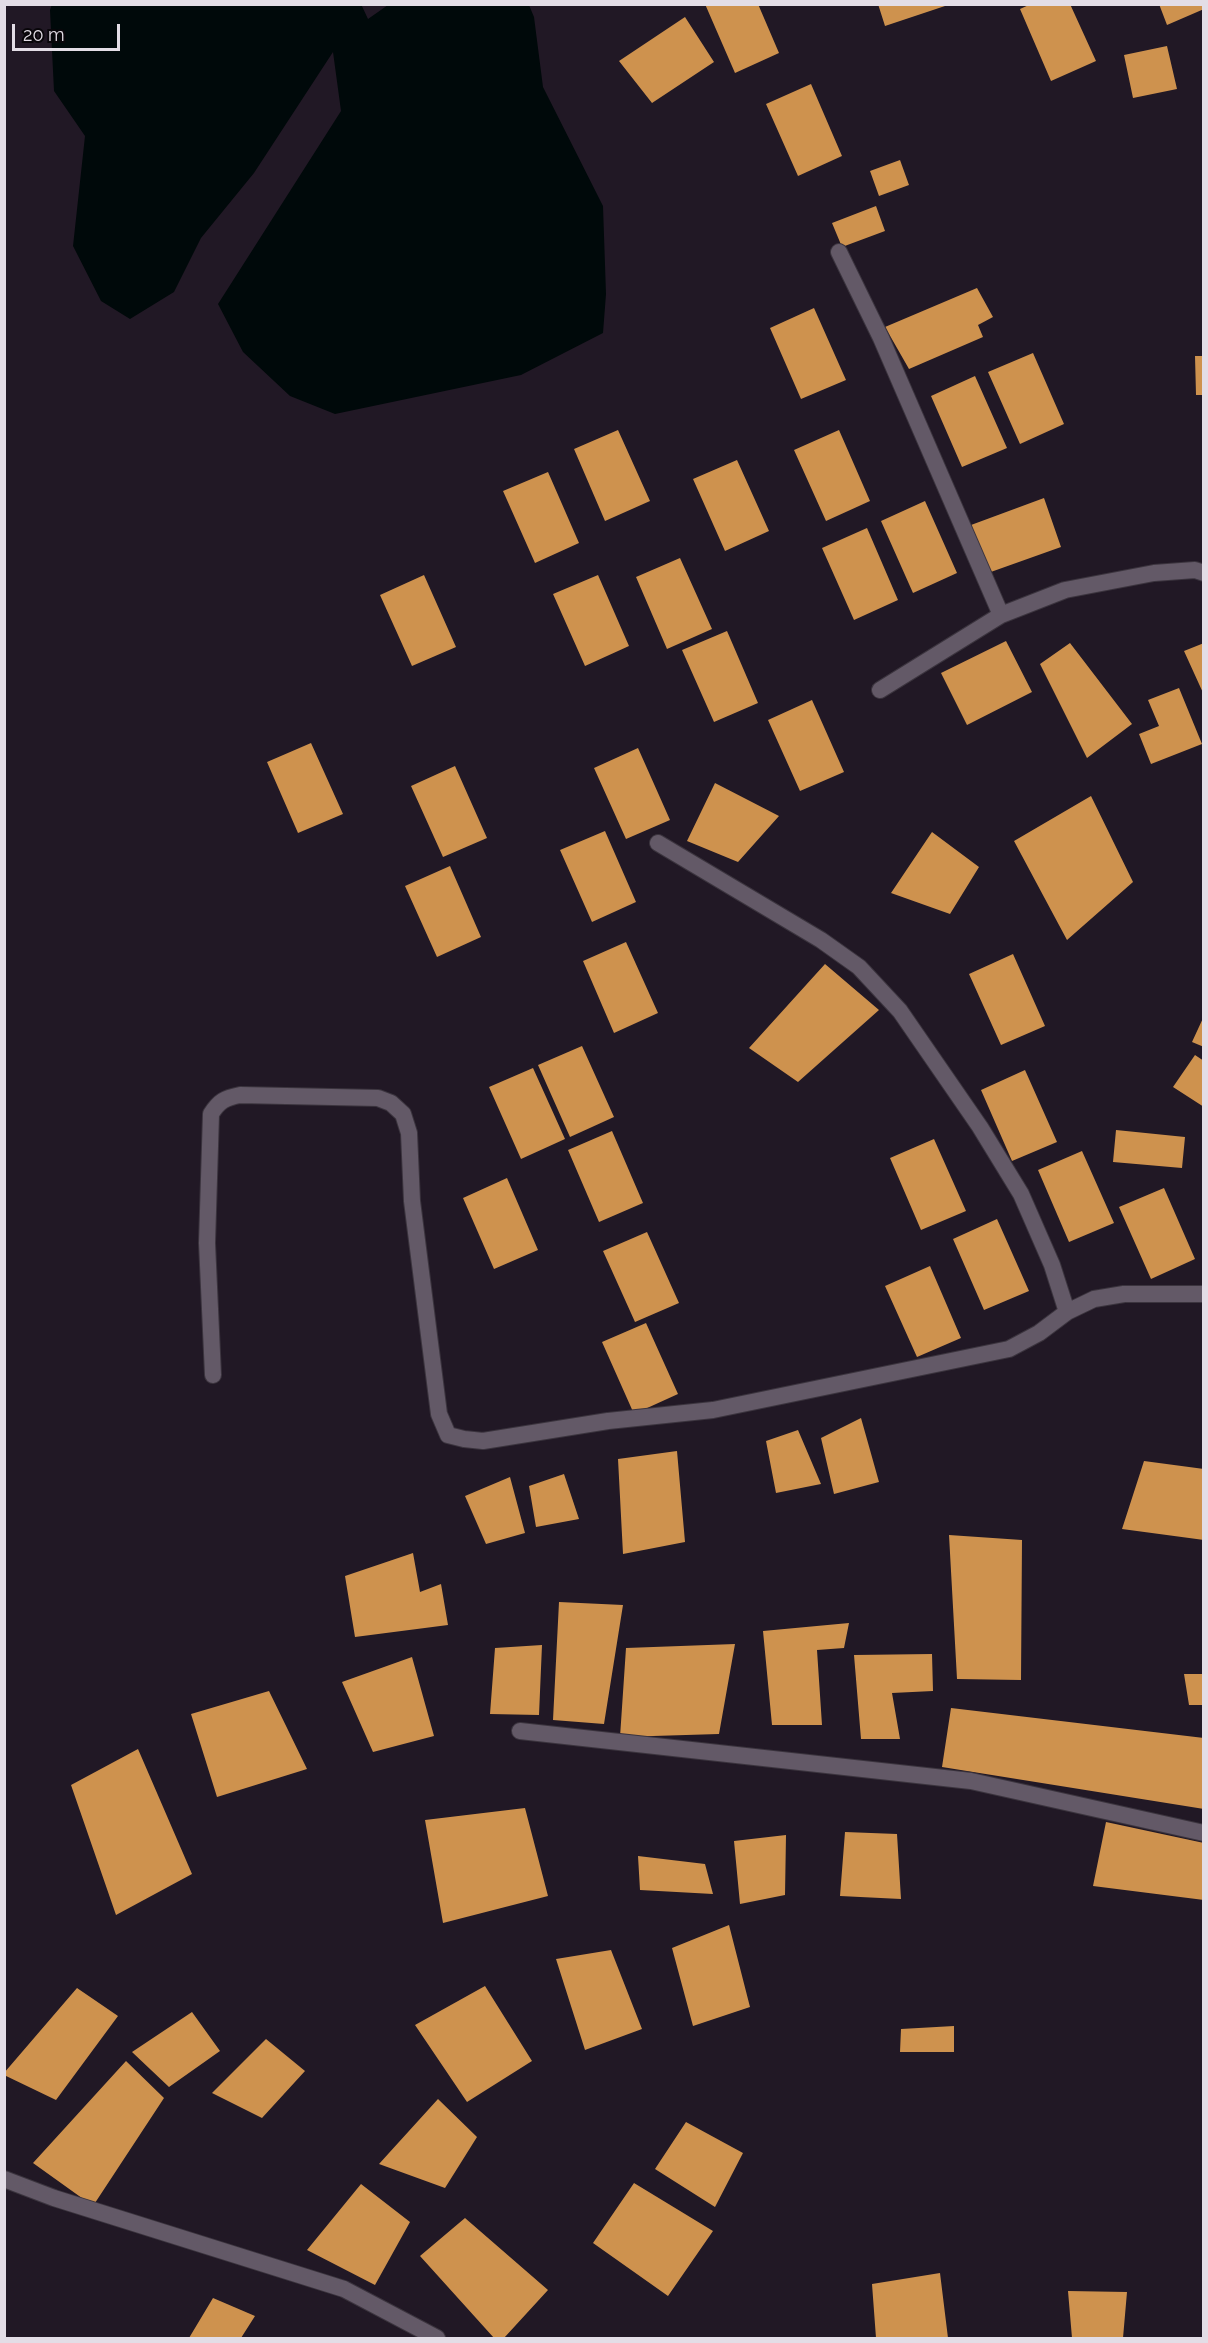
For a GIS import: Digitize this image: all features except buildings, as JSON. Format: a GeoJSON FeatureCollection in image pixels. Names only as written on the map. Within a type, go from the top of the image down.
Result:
{"type":"FeatureCollection","features":[{"type":"Feature","properties":{"kind":"street"},"geometry":{"type":"LineString","coordinates":[[839,252],[881,338],[1001,615]]}},
{"type":"Feature","properties":{"kind":"street"},"geometry":{"type":"LineString","coordinates":[[880,690],[1001,615],[1065,590],[1154,573],[1195,570],[1203,573]]}},
{"type":"Feature","properties":{"kind":"street"},"geometry":{"type":"LineString","coordinates":[[658,843],[821,940],[859,967],[900,1011],[980,1126],[1021,1194],[1052,1265],[1067,1312]]}},
{"type":"Feature","properties":{"kind":"street"},"geometry":{"type":"LineString","coordinates":[[213,1375],[207,1244],[211,1114],[218,1102],[227,1097],[240,1095],[378,1098],[391,1103],[404,1114],[410,1133],[412,1201],[439,1414],[448,1435],[464,1440],[483,1441],[608,1421],[713,1410],[1009,1349],[1039,1333],[1067,1312],[1094,1299],[1124,1294],[1203,1294]]}},
{"type":"Feature","properties":{"kind":"street"},"geometry":{"type":"LineString","coordinates":[[520,1731],[971,1781],[1203,1833]]}},
{"type":"Feature","properties":{"kind":"street"},"geometry":{"type":"LineString","coordinates":[[4,2179],[81,2206],[344,2289],[437,2338]]}},
{"type":"Feature","properties":{"kind":"shaded area"},"geometry":{"type":"Polygon","coordinates":[[[52,4],[361,4],[368,19],[388,5],[529,5],[534,17],[543,87],[603,206],[606,294],[603,333],[521,375],[335,414],[290,396],[243,352],[218,304],[341,111],[333,52],[254,173],[201,238],[174,292],[130,319],[101,301],[73,246],[85,136],[54,91],[50,10],[52,4]]]}}]}
